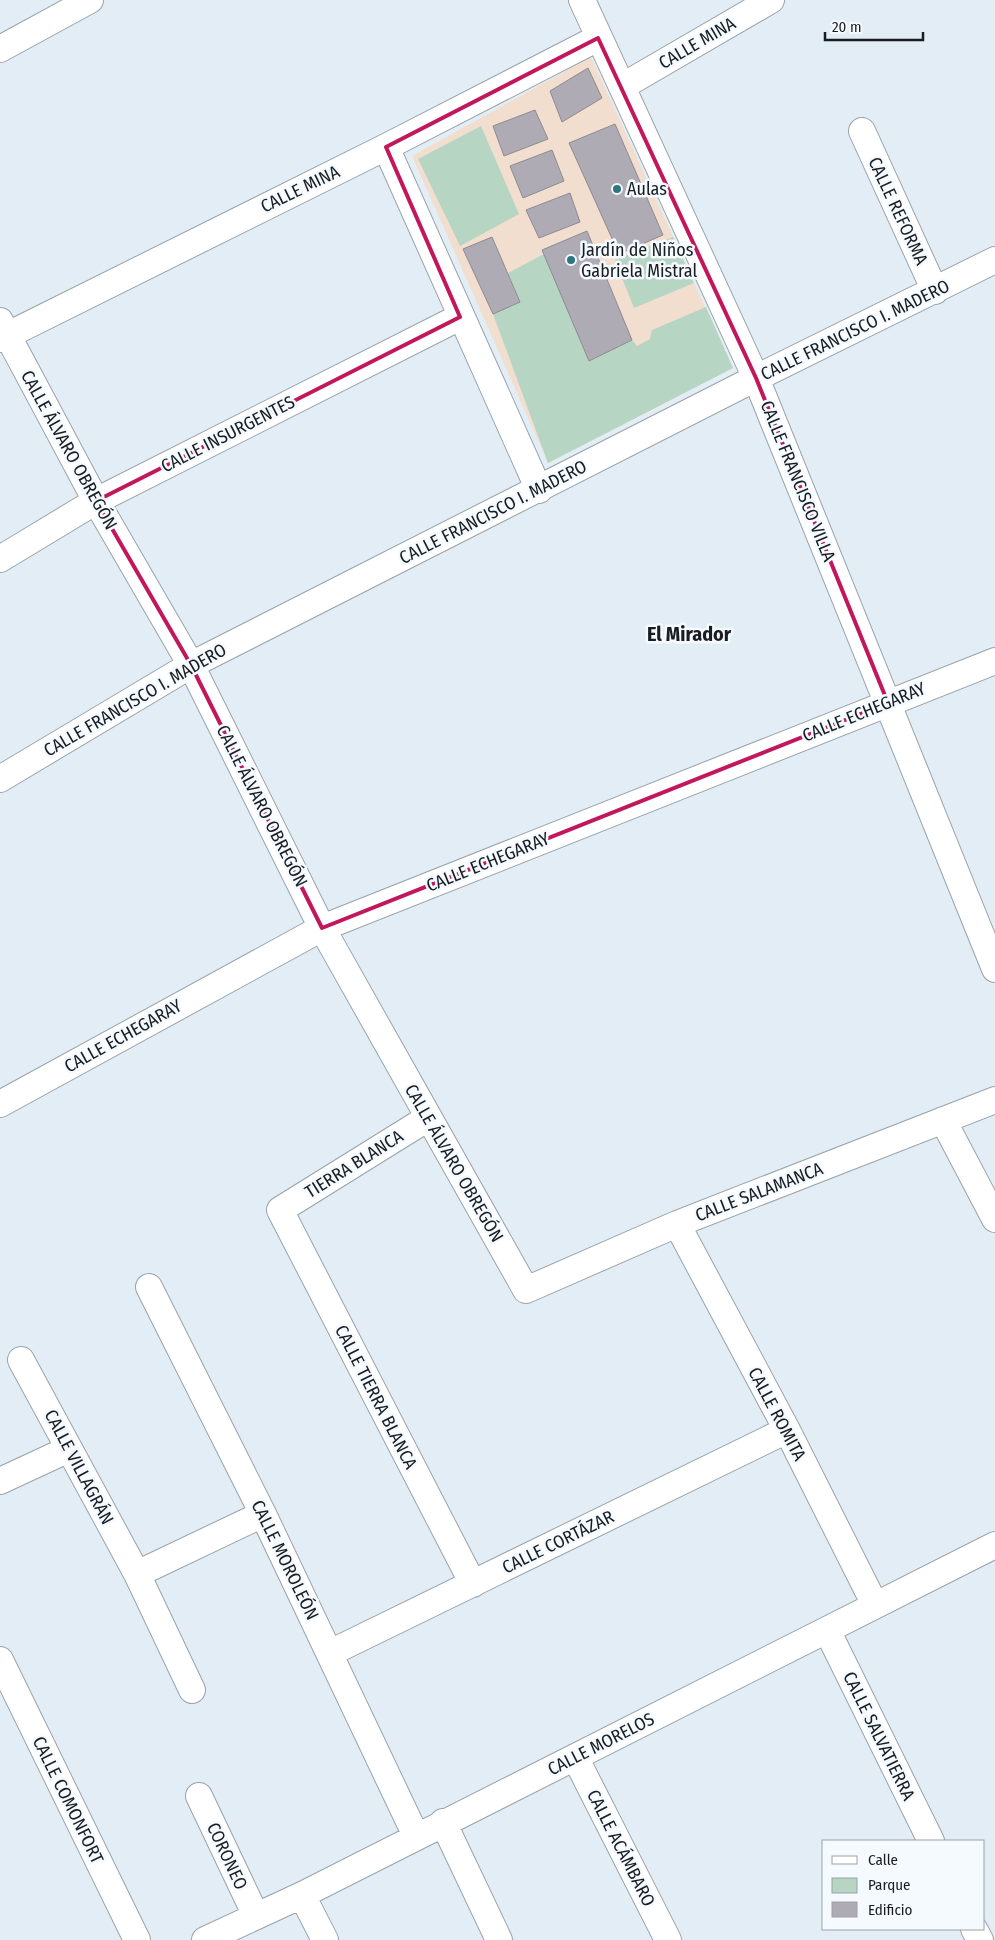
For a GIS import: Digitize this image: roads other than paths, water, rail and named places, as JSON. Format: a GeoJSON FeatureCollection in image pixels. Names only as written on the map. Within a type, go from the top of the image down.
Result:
{"type":"FeatureCollection","features":[{"type":"Feature","properties":{"kind":"street"},"geometry":{"type":"LineString","coordinates":[[0,49],[90,0]]}},
{"type":"Feature","properties":{"kind":"street","name":"CALLE FRANCISCO VILLA"},"geometry":{"type":"LineString","coordinates":[[582,0],[756,378],[995,969]]}},
{"type":"Feature","properties":{"kind":"street","name":"CALLE MINA"},"geometry":{"type":"LineString","coordinates":[[623,86],[771,0]]}},
{"type":"Feature","properties":{"kind":"street","name":"CALLE MINA"},"geometry":{"type":"LineString","coordinates":[[2,332],[386,147],[598,38]]}},
{"type":"Feature","properties":{"kind":"street","name":"CALLE REFORMA"},"geometry":{"type":"LineString","coordinates":[[862,131],[935,291]]}},
{"type":"Feature","properties":{"kind":"street"},"geometry":{"type":"LineString","coordinates":[[386,147],[460,317],[539,490]]}},
{"type":"Feature","properties":{"kind":"street","name":"CALLE FRANCISCO I. MADERO"},"geometry":{"type":"LineString","coordinates":[[0,779],[191,665],[539,490],[756,378],[995,260]]}},
{"type":"Feature","properties":{"kind":"street","name":"CALLE INSURGENTES"},"geometry":{"type":"LineString","coordinates":[[0,559],[96,501],[460,317]]}},
{"type":"Feature","properties":{"kind":"street","name":"CALLE ÁLVARO OBREGÓN"},"geometry":{"type":"LineString","coordinates":[[2,332],[96,501],[191,665],[322,928],[526,1290]]}},
{"type":"Feature","properties":{"kind":"street","name":"CALLE ECHEGARAY"},"geometry":{"type":"LineString","coordinates":[[0,1104],[322,928],[995,661]]}},
{"type":"Feature","properties":{"kind":"street","name":"CALLE SALAMANCA"},"geometry":{"type":"LineString","coordinates":[[526,1290],[677,1224],[995,1100]]}},
{"type":"Feature","properties":{"kind":"street","name":"TIERRA BLANCA"},"geometry":{"type":"LineString","coordinates":[[280,1210],[428,1118]]}},
{"type":"Feature","properties":{"kind":"street"},"geometry":{"type":"LineString","coordinates":[[943,1120],[995,1219]]}},
{"type":"Feature","properties":{"kind":"street","name":"CALLE TIERRA BLANCA"},"geometry":{"type":"LineString","coordinates":[[280,1210],[473,1584]]}},
{"type":"Feature","properties":{"kind":"street","name":"CALLE ROMITA"},"geometry":{"type":"LineString","coordinates":[[677,1224],[787,1430],[875,1606]]}},
{"type":"Feature","properties":{"kind":"street","name":"CALLE MOROLEÓN"},"geometry":{"type":"LineString","coordinates":[[149,1287],[263,1514],[416,1836]]}},
{"type":"Feature","properties":{"kind":"street","name":"CALLE VILLAGRÁN"},"geometry":{"type":"LineString","coordinates":[[21,1360],[137,1574],[192,1690]]}},
{"type":"Feature","properties":{"kind":"street","name":"CALLE CORTÁZAR"},"geometry":{"type":"LineString","coordinates":[[330,1652],[787,1430]]}},
{"type":"Feature","properties":{"kind":"street"},"geometry":{"type":"LineString","coordinates":[[0,1481],[69,1449]]}},
{"type":"Feature","properties":{"kind":"street"},"geometry":{"type":"LineString","coordinates":[[137,1574],[263,1514]]}},
{"type":"Feature","properties":{"kind":"street","name":"CALLE MORELOS"},"geometry":{"type":"LineString","coordinates":[[206,1940],[302,1895],[443,1822],[995,1545]]}},
{"type":"Feature","properties":{"kind":"street","name":"CALLE SALVATIERRA"},"geometry":{"type":"LineString","coordinates":[[827,1630],[931,1840]]}},
{"type":"Feature","properties":{"kind":"street","name":"CALLE COMONFORT"},"geometry":{"type":"LineString","coordinates":[[0,1660],[137,1940]]}},
{"type":"Feature","properties":{"kind":"street","name":"CALLE ACÁMBARO"},"geometry":{"type":"LineString","coordinates":[[575,1757],[668,1940]]}},
{"type":"Feature","properties":{"kind":"street","name":"CORONEO"},"geometry":{"type":"LineString","coordinates":[[199,1796],[256,1916]]}},
{"type":"Feature","properties":{"kind":"street"},"geometry":{"type":"LineString","coordinates":[[443,1822],[499,1940]]}},
{"type":"Feature","properties":{"kind":"street"},"geometry":{"type":"LineString","coordinates":[[302,1895],[325,1940]]}},
{"type":"Feature","properties":{"kind":"place","name":"Aulas"},"geometry":{"type":"Point","coordinates":[617,189]}},
{"type":"Feature","properties":{"kind":"place","name":"Jardín de Niños Gabriela Mistral"},"geometry":{"type":"Point","coordinates":[571,260]}},
{"type":"Feature","properties":{"kind":"district","name":"El Mirador"},"geometry":{"type":"Point","coordinates":[689,634]}}]}
